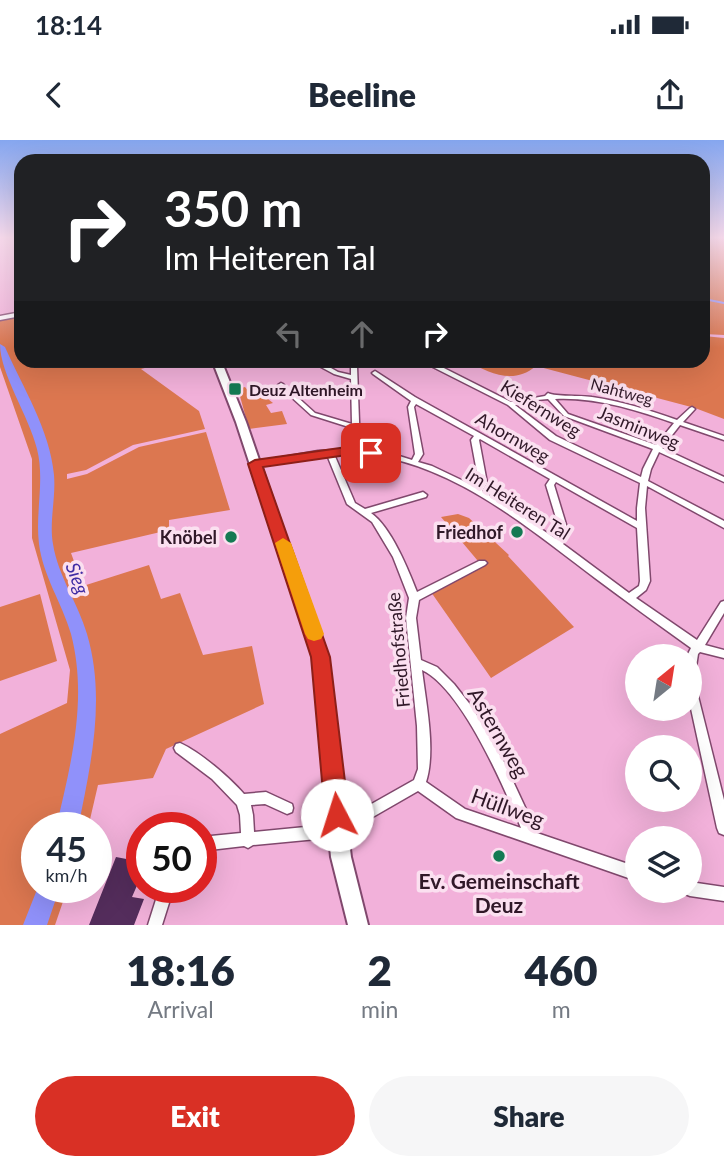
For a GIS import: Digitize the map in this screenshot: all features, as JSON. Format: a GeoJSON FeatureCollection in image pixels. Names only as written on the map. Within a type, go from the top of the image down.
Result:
{"type":"FeatureCollection","features":[{"type":"Feature","properties":{"kind":"main road"},"geometry":{"type":"LineString","coordinates":[[220,368],[320,657],[338,830],[345,879],[358,925]]}},
{"type":"Feature","properties":{"kind":"street"},"geometry":{"type":"LineString","coordinates":[[326,368],[354,378]]}},
{"type":"Feature","properties":{"kind":"street"},"geometry":{"type":"LineString","coordinates":[[354,368],[356,451]]}},
{"type":"Feature","properties":{"kind":"street","name":"Kiefernweg"},"geometry":{"type":"LineString","coordinates":[[438,368],[510,404],[553,438],[642,482]]}},
{"type":"Feature","properties":{"kind":"street","name":"Ahornweg"},"geometry":{"type":"LineString","coordinates":[[375,373],[405,392],[414,402],[425,405],[639,526]]}},
{"type":"Feature","properties":{"kind":"street"},"geometry":{"type":"LineString","coordinates":[[281,386],[313,414],[355,427]]}},
{"type":"Feature","properties":{"kind":"street","name":"Nahtweg"},"geometry":{"type":"LineString","coordinates":[[510,404],[548,395],[601,400],[724,438]]}},
{"type":"Feature","properties":{"kind":"street","name":"Jasminweg"},"geometry":{"type":"LineString","coordinates":[[548,395],[566,415],[657,448],[724,480]]}},
{"type":"Feature","properties":{"kind":"street"},"geometry":{"type":"LineString","coordinates":[[414,402],[411,407],[419,454],[414,463]]}},
{"type":"Feature","properties":{"kind":"street"},"geometry":{"type":"LineString","coordinates":[[629,598],[643,588],[645,581],[639,526],[642,482],[657,448],[676,423],[692,408]]}},
{"type":"Feature","properties":{"kind":"street"},"geometry":{"type":"LineString","coordinates":[[477,492],[483,483],[475,440],[478,436]]}},
{"type":"Feature","properties":{"kind":"street","name":"Im Heiteren Tal"},"geometry":{"type":"LineString","coordinates":[[255,464],[356,451],[414,463],[477,492],[558,545],[694,644]]}},
{"type":"Feature","properties":{"kind":"street","name":"Friedhofstraße"},"geometry":{"type":"LineString","coordinates":[[330,453],[351,504],[375,520],[398,557],[414,598],[411,618],[424,737],[424,769],[419,784]]}},
{"type":"Feature","properties":{"kind":"street"},"geometry":{"type":"LineString","coordinates":[[554,478],[550,485],[564,531],[558,545]]}},
{"type":"Feature","properties":{"kind":"street"},"geometry":{"type":"LineString","coordinates":[[642,482],[724,525]]}},
{"type":"Feature","properties":{"kind":"street"},"geometry":{"type":"LineString","coordinates":[[365,512],[423,495]]}},
{"type":"Feature","properties":{"kind":"street"},"geometry":{"type":"LineString","coordinates":[[414,598],[482,563]]}},
{"type":"Feature","properties":{"kind":"street"},"geometry":{"type":"LineString","coordinates":[[700,644],[724,606]]}},
{"type":"Feature","properties":{"kind":"street"},"geometry":{"type":"LineString","coordinates":[[702,648],[724,654]]}},
{"type":"Feature","properties":{"kind":"street","name":"Asternweg"},"geometry":{"type":"LineString","coordinates":[[415,662],[428,664],[435,670],[462,703],[499,763],[532,838]]}},
{"type":"Feature","properties":{"kind":"street"},"geometry":{"type":"LineString","coordinates":[[699,721],[724,828]]}},
{"type":"Feature","properties":{"kind":"street"},"geometry":{"type":"LineString","coordinates":[[180,748],[205,766],[241,800],[246,808],[248,841]]}},
{"type":"Feature","properties":{"kind":"street"},"geometry":{"type":"LineString","coordinates":[[217,843],[338,830],[419,784]]}},
{"type":"Feature","properties":{"kind":"street","name":"Hüllweg"},"geometry":{"type":"LineString","coordinates":[[419,784],[461,814],[625,870]]}},
{"type":"Feature","properties":{"kind":"street"},"geometry":{"type":"LineString","coordinates":[[241,800],[266,798],[287,808]]}},
{"type":"Feature","properties":{"kind":"street"},"geometry":{"type":"LineString","coordinates":[[702,891],[724,894]]}},
{"type":"Feature","properties":{"kind":"street"},"geometry":{"type":"LineString","coordinates":[[155,925],[162,903]]}},
{"type":"Feature","properties":{"kind":"shaded area"},"geometry":{"type":"Polygon","coordinates":[[[710,275],[724,275],[724,335],[710,334],[710,275]]]}},
{"type":"Feature","properties":{"kind":"shaded area"},"geometry":{"type":"Polygon","coordinates":[[[14,316],[14,368],[145,368],[141,369],[199,411],[205,429],[133,445],[86,470],[67,474],[67,479],[87,474],[139,447],[206,432],[230,510],[169,520],[169,530],[71,553],[83,586],[149,565],[161,599],[180,593],[203,655],[252,646],[264,704],[166,749],[153,778],[98,785],[92,812],[21,812],[21,903],[63,903],[55,925],[0,925],[0,734],[67,703],[70,670],[32,538],[32,459],[0,367],[0,319],[14,316]]]}},
{"type":"Feature","properties":{"kind":"shaded area"},"geometry":{"type":"Polygon","coordinates":[[[710,337],[724,338],[724,419],[695,408],[544,368],[710,368],[710,337]]]}},
{"type":"Feature","properties":{"kind":"shaded area"},"geometry":{"type":"Polygon","coordinates":[[[481,368],[533,368],[510,376],[481,368]]]}},
{"type":"Feature","properties":{"kind":"shaded area"},"geometry":{"type":"Polygon","coordinates":[[[245,387],[250,393],[263,395],[273,403],[266,405],[271,413],[282,411],[287,424],[249,429],[238,389],[245,387]]]}},
{"type":"Feature","properties":{"kind":"shaded area"},"geometry":{"type":"Polygon","coordinates":[[[458,514],[469,518],[509,555],[574,627],[491,678],[431,592],[483,567],[441,517],[458,514]]]}},
{"type":"Feature","properties":{"kind":"shaded area"},"geometry":{"type":"Polygon","coordinates":[[[40,594],[57,661],[0,681],[0,607],[40,594]]]}},
{"type":"Feature","properties":{"kind":"building"},"geometry":{"type":"Polygon","coordinates":[[[116,857],[126,859],[126,903],[142,903],[134,925],[89,925],[98,903],[112,903],[112,867],[116,857]]]}},
{"type":"Feature","properties":{"kind":"waterway"},"geometry":{"type":"LineString","coordinates":[[710,300],[724,303]]}},
{"type":"Feature","properties":{"kind":"waterway","name":"Sieg"},"geometry":{"type":"LineString","coordinates":[[0,347],[39,435],[47,475],[45,525],[48,555],[79,634],[85,659],[85,731],[70,812]]}},
{"type":"Feature","properties":{"kind":"waterway","name":"Sieg"},"geometry":{"type":"LineString","coordinates":[[35,925],[43,903]]}},
{"type":"Feature","properties":{"kind":"slow traffic"},"geometry":{"type":"LineString","coordinates":[[283,543],[314,634]]}},
{"type":"Feature","properties":{"kind":"place","name":"Deuz Altenheim"},"geometry":{"type":"Point","coordinates":[235,389]}},
{"type":"Feature","properties":{"kind":"place","name":"Friedhof"},"geometry":{"type":"Point","coordinates":[517,532]}},
{"type":"Feature","properties":{"kind":"place","name":"Knöbel"},"geometry":{"type":"Point","coordinates":[231,537]}},
{"type":"Feature","properties":{"kind":"place","name":"Ev. Gemeinschaft Deuz"},"geometry":{"type":"Point","coordinates":[499,856]}},
{"type":"Feature","properties":{"kind":"route"},"geometry":{"type":"LineString","coordinates":[[337,815],[326,699],[315,635],[255,464],[347,451],[371,453]]}}]}
